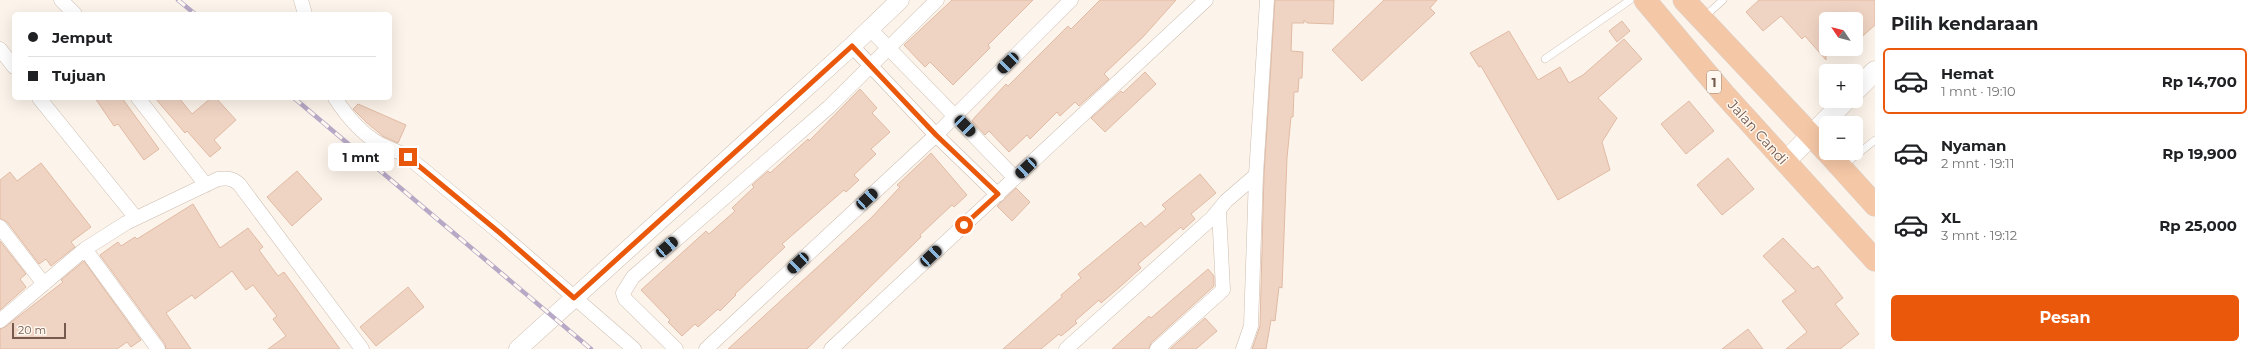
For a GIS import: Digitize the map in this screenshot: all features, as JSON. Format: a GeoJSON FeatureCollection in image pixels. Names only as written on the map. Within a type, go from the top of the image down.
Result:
{"type":"FeatureCollection","features":[{"type":"Feature","properties":{"kind":"highway","name":"Jalan Candi"},"geometry":{"type":"LineString","coordinates":[[1645,0],[1785,162],[1875,260]]}},
{"type":"Feature","properties":{"kind":"highway"},"geometry":{"type":"LineString","coordinates":[[1684,0],[1819,143]]}},
{"type":"Feature","properties":{"kind":"highway"},"geometry":{"type":"LineString","coordinates":[[1835,160],[1872,197]]}},
{"type":"Feature","properties":{"kind":"main road"},"geometry":{"type":"LineString","coordinates":[[1863,83],[1875,71]]}},
{"type":"Feature","properties":{"kind":"main road"},"geometry":{"type":"LineString","coordinates":[[1785,162],[1819,154]]}},
{"type":"Feature","properties":{"kind":"street"},"geometry":{"type":"LineString","coordinates":[[61,0],[74,12]]}},
{"type":"Feature","properties":{"kind":"street"},"geometry":{"type":"LineString","coordinates":[[301,0],[305,12]]}},
{"type":"Feature","properties":{"kind":"street"},"geometry":{"type":"LineString","coordinates":[[518,349],[852,46],[900,0]]}},
{"type":"Feature","properties":{"kind":"street"},"geometry":{"type":"LineString","coordinates":[[676,349],[624,299],[623,293],[632,278],[830,107],[937,0]]}},
{"type":"Feature","properties":{"kind":"street"},"geometry":{"type":"LineString","coordinates":[[706,349],[936,135],[1071,0]]}},
{"type":"Feature","properties":{"kind":"street"},"geometry":{"type":"LineString","coordinates":[[831,349],[1206,0]]}},
{"type":"Feature","properties":{"kind":"street"},"geometry":{"type":"LineString","coordinates":[[1243,349],[1251,326],[1256,174],[1267,0]]}},
{"type":"Feature","properties":{"kind":"street"},"geometry":{"type":"LineString","coordinates":[[870,29],[1015,178]]}},
{"type":"Feature","properties":{"kind":"street"},"geometry":{"type":"LineString","coordinates":[[852,46],[936,135],[998,194]]}},
{"type":"Feature","properties":{"kind":"street"},"geometry":{"type":"LineString","coordinates":[[0,49],[12,64]]}},
{"type":"Feature","properties":{"kind":"street"},"geometry":{"type":"LineString","coordinates":[[41,100],[136,218]]}},
{"type":"Feature","properties":{"kind":"street"},"geometry":{"type":"LineString","coordinates":[[140,100],[206,185]]}},
{"type":"Feature","properties":{"kind":"street"},"geometry":{"type":"LineString","coordinates":[[337,100],[358,126],[380,145],[396,149],[408,157],[500,233],[634,349]]}},
{"type":"Feature","properties":{"kind":"street"},"geometry":{"type":"LineString","coordinates":[[1066,349],[1256,174]]}},
{"type":"Feature","properties":{"kind":"street"},"geometry":{"type":"LineString","coordinates":[[0,321],[85,249],[136,218],[206,185],[226,178],[234,179],[239,184],[362,349]]}},
{"type":"Feature","properties":{"kind":"street"},"geometry":{"type":"LineString","coordinates":[[1157,349],[1222,290],[1222,206]]}},
{"type":"Feature","properties":{"kind":"street"},"geometry":{"type":"LineString","coordinates":[[0,227],[44,284]]}},
{"type":"Feature","properties":{"kind":"street"},"geometry":{"type":"LineString","coordinates":[[85,249],[158,349]]}},
{"type":"Feature","properties":{"kind":"lane"},"geometry":{"type":"LineString","coordinates":[[1545,59],[1630,0]]}},
{"type":"Feature","properties":{"kind":"lane"},"geometry":{"type":"LineString","coordinates":[[1702,19],[1724,0]]}},
{"type":"Feature","properties":{"kind":"lane"},"geometry":{"type":"LineString","coordinates":[[1863,143],[1875,140]]}},
{"type":"Feature","properties":{"kind":"building"},"geometry":{"type":"Polygon","coordinates":[[[952,0],[1033,0],[988,45],[990,48],[953,85],[930,62],[925,67],[904,45],[952,0]]]}},
{"type":"Feature","properties":{"kind":"building"},"geometry":{"type":"Polygon","coordinates":[[[1100,0],[1176,0],[1143,37],[1104,74],[1109,79],[1079,106],[1075,102],[1060,116],[1057,112],[1030,139],[1027,135],[1009,152],[989,131],[985,135],[972,121],[975,117],[1006,84],[1008,86],[1068,26],[1071,29],[1100,0]]]}},
{"type":"Feature","properties":{"kind":"building"},"geometry":{"type":"Polygon","coordinates":[[[1275,0],[1334,0],[1333,24],[1307,23],[1304,20],[1304,23],[1292,23],[1291,51],[1303,52],[1302,78],[1299,78],[1298,92],[1294,92],[1293,117],[1291,117],[1287,158],[1282,288],[1279,287],[1275,321],[1271,320],[1266,349],[1252,349],[1260,326],[1264,175],[1275,0]]]}},
{"type":"Feature","properties":{"kind":"building"},"geometry":{"type":"Polygon","coordinates":[[[1384,0],[1437,0],[1430,8],[1435,13],[1362,81],[1332,50],[1384,0]]]}},
{"type":"Feature","properties":{"kind":"building"},"geometry":{"type":"Polygon","coordinates":[[[1759,0],[1875,0],[1875,25],[1863,36],[1863,12],[1819,12],[1819,52],[1805,36],[1802,39],[1781,16],[1763,31],[1746,12],[1759,0]]]}},
{"type":"Feature","properties":{"kind":"building"},"geometry":{"type":"Polygon","coordinates":[[[1622,21],[1630,31],[1617,42],[1609,31],[1622,21]]]}},
{"type":"Feature","properties":{"kind":"building"},"geometry":{"type":"Polygon","coordinates":[[[1509,31],[1538,80],[1560,67],[1569,83],[1583,75],[1624,39],[1642,59],[1598,98],[1617,118],[1602,142],[1610,170],[1558,200],[1481,66],[1479,67],[1470,53],[1509,31]]]}},
{"type":"Feature","properties":{"kind":"building"},"geometry":{"type":"Polygon","coordinates":[[[1145,72],[1156,84],[1105,132],[1091,118],[1121,91],[1123,93],[1145,72]]]}},
{"type":"Feature","properties":{"kind":"building"},"geometry":{"type":"Polygon","coordinates":[[[860,89],[877,108],[872,113],[890,132],[871,149],[876,154],[854,175],[859,180],[846,192],[844,190],[782,244],[785,247],[735,294],[736,295],[720,311],[718,309],[698,327],[695,324],[682,336],[668,322],[670,320],[641,290],[706,231],[709,234],[735,211],[732,208],[754,187],[752,185],[768,171],[770,173],[808,139],[809,141],[860,89]]]}},
{"type":"Feature","properties":{"kind":"building"},"geometry":{"type":"Polygon","coordinates":[[[96,100],[123,100],[159,149],[144,160],[118,124],[114,126],[96,100]]]}},
{"type":"Feature","properties":{"kind":"building"},"geometry":{"type":"Polygon","coordinates":[[[157,100],[181,100],[192,114],[209,100],[218,100],[236,120],[214,140],[221,148],[210,157],[187,131],[185,133],[157,100]]]}},
{"type":"Feature","properties":{"kind":"building"},"geometry":{"type":"Polygon","coordinates":[[[1689,101],[1714,131],[1686,154],[1661,124],[1689,101]]]}},
{"type":"Feature","properties":{"kind":"building"},"geometry":{"type":"Polygon","coordinates":[[[358,104],[406,125],[398,143],[384,137],[367,123],[353,109],[358,104]]]}},
{"type":"Feature","properties":{"kind":"building"},"geometry":{"type":"Polygon","coordinates":[[[931,153],[967,195],[954,207],[952,205],[920,235],[921,237],[807,349],[728,349],[871,218],[900,187],[897,185],[931,153]]]}},
{"type":"Feature","properties":{"kind":"building"},"geometry":{"type":"Polygon","coordinates":[[[1728,158],[1754,189],[1722,215],[1697,185],[1728,158]]]}},
{"type":"Feature","properties":{"kind":"building"},"geometry":{"type":"Polygon","coordinates":[[[41,163],[91,227],[71,242],[75,247],[51,266],[46,259],[39,264],[7,222],[0,218],[0,180],[10,172],[17,181],[41,163]]]}},
{"type":"Feature","properties":{"kind":"building"},"geometry":{"type":"Polygon","coordinates":[[[297,171],[322,199],[292,226],[267,197],[297,171]]]}},
{"type":"Feature","properties":{"kind":"building"},"geometry":{"type":"Polygon","coordinates":[[[1200,174],[1216,193],[1191,214],[1195,219],[1183,230],[1181,227],[1138,264],[1141,268],[1121,286],[1101,303],[1099,300],[1075,321],[1077,323],[1061,336],[1059,334],[1041,349],[1003,349],[1062,297],[1061,295],[1081,278],[1078,274],[1141,222],[1145,227],[1166,209],[1162,205],[1200,174]]]}},
{"type":"Feature","properties":{"kind":"building"},"geometry":{"type":"Polygon","coordinates":[[[1016,188],[1030,202],[1012,221],[997,206],[1016,188]]]}},
{"type":"Feature","properties":{"kind":"building"},"geometry":{"type":"Polygon","coordinates":[[[193,204],[220,248],[248,228],[263,247],[259,250],[278,276],[284,272],[340,349],[268,349],[286,336],[273,319],[277,316],[253,285],[246,290],[232,271],[195,299],[192,295],[166,313],[191,349],[166,349],[165,344],[100,255],[118,242],[121,246],[135,237],[137,239],[193,204]]]}},
{"type":"Feature","properties":{"kind":"building"},"geometry":{"type":"Polygon","coordinates":[[[1783,238],[1813,269],[1818,266],[1843,298],[1835,304],[1859,334],[1840,349],[1786,349],[1807,332],[1782,301],[1796,291],[1763,256],[1783,238]]]}},
{"type":"Feature","properties":{"kind":"building"},"geometry":{"type":"Polygon","coordinates":[[[0,241],[26,274],[20,279],[26,287],[0,310],[0,241]]]}},
{"type":"Feature","properties":{"kind":"building"},"geometry":{"type":"Polygon","coordinates":[[[84,261],[141,340],[131,347],[127,342],[117,349],[0,349],[0,329],[5,327],[63,282],[61,280],[84,261]]]}},
{"type":"Feature","properties":{"kind":"building"},"geometry":{"type":"Polygon","coordinates":[[[1208,269],[1214,276],[1214,286],[1151,343],[1149,349],[1112,349],[1149,316],[1151,318],[1208,269]]]}},
{"type":"Feature","properties":{"kind":"building"},"geometry":{"type":"Polygon","coordinates":[[[408,287],[424,307],[376,346],[360,327],[408,287]]]}},
{"type":"Feature","properties":{"kind":"building"},"geometry":{"type":"Polygon","coordinates":[[[1205,318],[1217,331],[1196,349],[1170,349],[1205,318]]]}},
{"type":"Feature","properties":{"kind":"building"},"geometry":{"type":"Polygon","coordinates":[[[1748,329],[1763,349],[1722,349],[1748,329]]]}},
{"type":"Feature","properties":{"kind":"railway"},"geometry":{"type":"LineString","coordinates":[[178,0],[193,12]]}},
{"type":"Feature","properties":{"kind":"railway"},"geometry":{"type":"LineString","coordinates":[[296,100],[591,349]]}},
{"type":"Feature","properties":{"kind":"route"},"geometry":{"type":"LineString","coordinates":[[408,157],[500,233],[574,298],[852,46],[936,135],[998,194],[964,225]]}}]}
